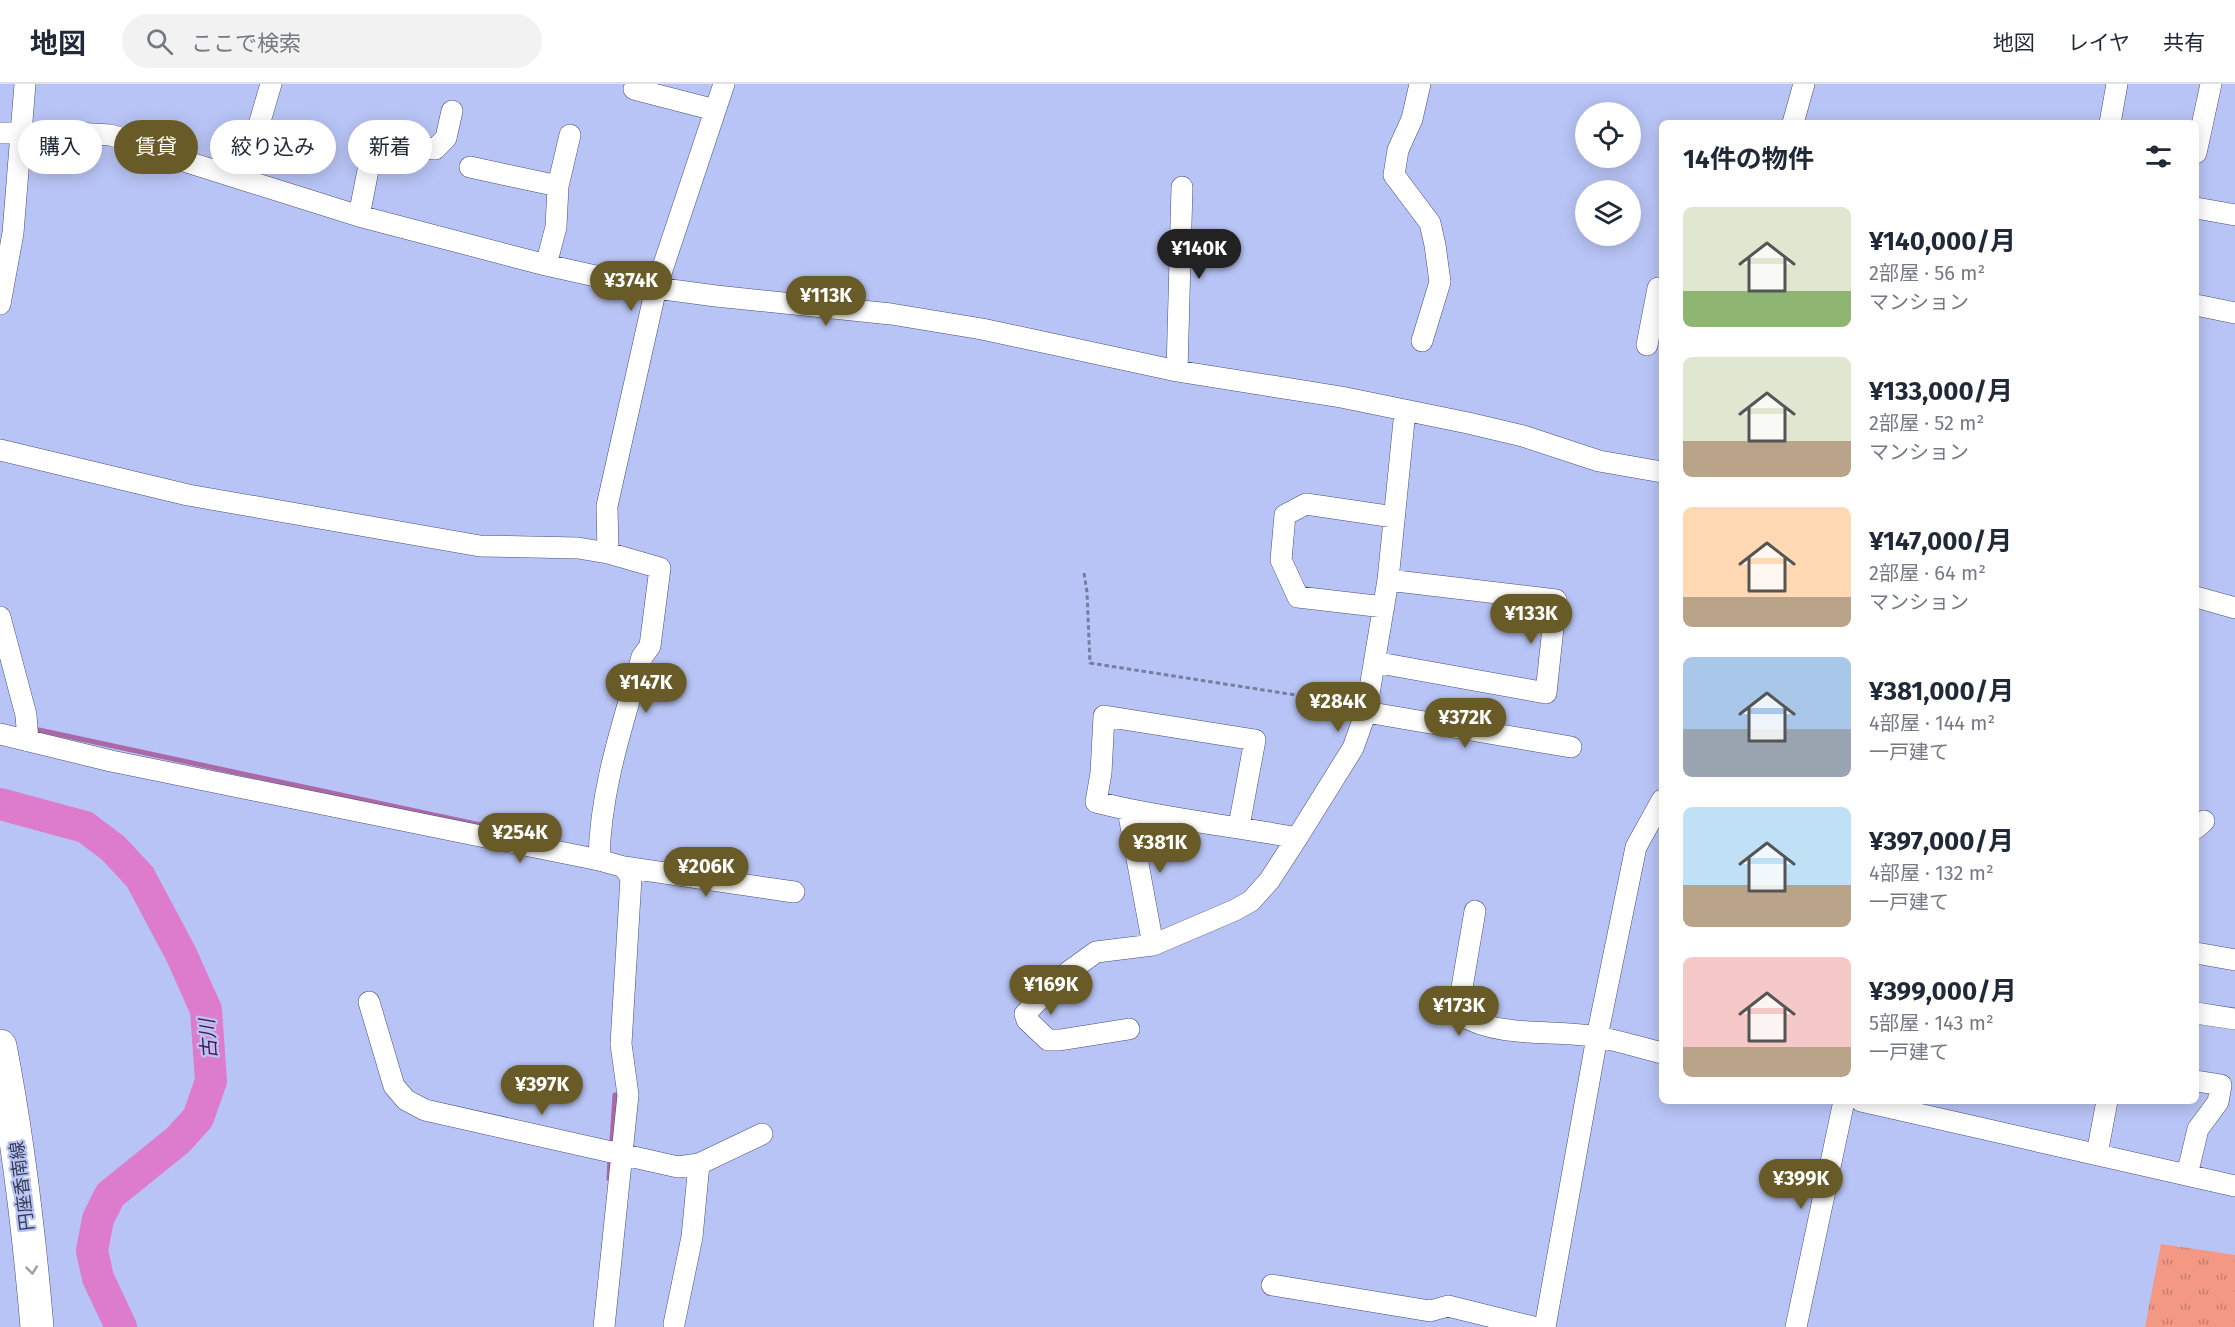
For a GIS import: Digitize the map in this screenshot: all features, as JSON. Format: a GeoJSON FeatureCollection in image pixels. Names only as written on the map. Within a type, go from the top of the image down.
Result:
{"type":"FeatureCollection","features":[{"type":"Feature","properties":{"kind":"main road","name":"円座香南線"},"geometry":{"type":"LineString","coordinates":[[0,1046],[14,1118],[37,1327]]}},
{"type":"Feature","properties":{"kind":"street"},"geometry":{"type":"LineString","coordinates":[[0,304],[13,233],[10,134],[25,84]]}},
{"type":"Feature","properties":{"kind":"street"},"geometry":{"type":"LineString","coordinates":[[243,179],[271,84]]}},
{"type":"Feature","properties":{"kind":"street"},"geometry":{"type":"LineString","coordinates":[[608,553],[607,506],[656,288],[724,84]]}},
{"type":"Feature","properties":{"kind":"street"},"geometry":{"type":"LineString","coordinates":[[1420,84],[1412,119],[1398,150],[1394,175],[1430,223],[1435,245],[1440,282],[1422,341]]}},
{"type":"Feature","properties":{"kind":"street"},"geometry":{"type":"LineString","coordinates":[[1794,120],[1804,84]]}},
{"type":"Feature","properties":{"kind":"street"},"geometry":{"type":"LineString","coordinates":[[2111,120],[2117,84]]}},
{"type":"Feature","properties":{"kind":"street"},"geometry":{"type":"LineString","coordinates":[[2199,139],[2211,84]]}},
{"type":"Feature","properties":{"kind":"street"},"geometry":{"type":"LineString","coordinates":[[634,89],[715,110]]}},
{"type":"Feature","properties":{"kind":"street"},"geometry":{"type":"LineString","coordinates":[[359,216],[372,150],[384,139],[412,147],[435,148],[446,138],[452,111]]}},
{"type":"Feature","properties":{"kind":"street"},"geometry":{"type":"LineString","coordinates":[[10,134],[110,135],[136,142],[184,161],[359,216],[546,265],[656,288],[924,319],[1177,371],[1341,397],[1468,423],[1523,436],[1599,461],[1659,471]]}},
{"type":"Feature","properties":{"kind":"street"},"geometry":{"type":"LineString","coordinates":[[546,265],[556,227],[558,186],[570,135]]}},
{"type":"Feature","properties":{"kind":"street"},"geometry":{"type":"LineString","coordinates":[[470,167],[558,186]]}},
{"type":"Feature","properties":{"kind":"street"},"geometry":{"type":"LineString","coordinates":[[1177,371],[1182,187]]}},
{"type":"Feature","properties":{"kind":"street"},"geometry":{"type":"LineString","coordinates":[[2199,209],[2235,215]]}},
{"type":"Feature","properties":{"kind":"street"},"geometry":{"type":"LineString","coordinates":[[1647,345],[1659,288]]}},
{"type":"Feature","properties":{"kind":"street"},"geometry":{"type":"LineString","coordinates":[[2199,306],[2235,313]]}},
{"type":"Feature","properties":{"kind":"street"},"geometry":{"type":"LineString","coordinates":[[1129,1029],[1048,1040],[1027,1020],[1025,1014],[1060,978],[1096,952],[1153,945],[1251,901],[1269,880],[1298,838],[1353,748],[1366,712],[1388,580],[1404,411]]}},
{"type":"Feature","properties":{"kind":"street"},"geometry":{"type":"LineString","coordinates":[[0,450],[188,495],[327,520],[480,546],[578,548],[608,553],[660,568],[650,646],[642,657],[610,773],[600,825],[599,860]]}},
{"type":"Feature","properties":{"kind":"street"},"geometry":{"type":"LineString","coordinates":[[1384,607],[1298,597],[1281,560],[1285,515],[1306,504],[1394,517]]}},
{"type":"Feature","properties":{"kind":"street"},"geometry":{"type":"LineString","coordinates":[[1374,662],[1545,693],[1556,600],[1388,580]]}},
{"type":"Feature","properties":{"kind":"street"},"geometry":{"type":"LineString","coordinates":[[2199,598],[2235,608]]}},
{"type":"Feature","properties":{"kind":"street"},"geometry":{"type":"LineString","coordinates":[[0,617],[26,715],[28,741]]}},
{"type":"Feature","properties":{"kind":"street"},"geometry":{"type":"LineString","coordinates":[[1366,712],[1571,747]]}},
{"type":"Feature","properties":{"kind":"street"},"geometry":{"type":"LineString","coordinates":[[1239,826],[1255,740],[1104,716],[1101,773],[1096,802],[1128,810],[1239,826],[1298,838]]}},
{"type":"Feature","properties":{"kind":"street"},"geometry":{"type":"LineString","coordinates":[[0,735],[624,867],[794,892]]}},
{"type":"Feature","properties":{"kind":"street"},"geometry":{"type":"LineString","coordinates":[[1545,1327],[1597,1037],[1636,847],[1659,805]]}},
{"type":"Feature","properties":{"kind":"street"},"geometry":{"type":"LineString","coordinates":[[1128,810],[1153,945]]}},
{"type":"Feature","properties":{"kind":"street"},"geometry":{"type":"LineString","coordinates":[[603,1327],[628,1095],[621,1044],[631,878],[624,867]]}},
{"type":"Feature","properties":{"kind":"street"},"geometry":{"type":"LineString","coordinates":[[1475,911],[1459,1005],[1461,1015],[1475,1023],[1519,1031],[1597,1037],[1659,1052]]}},
{"type":"Feature","properties":{"kind":"street"},"geometry":{"type":"LineString","coordinates":[[2199,954],[2235,960]]}},
{"type":"Feature","properties":{"kind":"street"},"geometry":{"type":"LineString","coordinates":[[369,1002],[394,1086],[406,1100],[425,1110],[678,1167],[699,1164],[762,1134]]}},
{"type":"Feature","properties":{"kind":"street"},"geometry":{"type":"LineString","coordinates":[[2199,1013],[2235,1019]]}},
{"type":"Feature","properties":{"kind":"street"},"geometry":{"type":"LineString","coordinates":[[2187,1175],[2198,1129],[2218,1102],[2221,1085],[2199,1081]]}},
{"type":"Feature","properties":{"kind":"street"},"geometry":{"type":"LineString","coordinates":[[1796,1327],[1843,1104]]}},
{"type":"Feature","properties":{"kind":"street"},"geometry":{"type":"LineString","coordinates":[[1874,1104],[2235,1186]]}},
{"type":"Feature","properties":{"kind":"street"},"geometry":{"type":"LineString","coordinates":[[2097,1154],[2107,1104]]}},
{"type":"Feature","properties":{"kind":"street"},"geometry":{"type":"LineString","coordinates":[[674,1324],[692,1238],[699,1164]]}},
{"type":"Feature","properties":{"kind":"street"},"geometry":{"type":"LineString","coordinates":[[1272,1285],[1430,1311],[1448,1306],[1533,1327]]}},
{"type":"Feature","properties":{"kind":"path"},"geometry":{"type":"LineString","coordinates":[[1084,573],[1087,592],[1089,663],[1302,696],[1313,706],[1366,712]]}},
{"type":"Feature","properties":{"kind":"green space"},"geometry":{"type":"Polygon","coordinates":[[[2161,1244],[2235,1255],[2235,1327],[2145,1327],[2161,1244]]]}},
{"type":"Feature","properties":{"kind":"waterway"},"geometry":{"type":"LineString","coordinates":[[39,730],[499,829]]}},
{"type":"Feature","properties":{"kind":"waterway","name":"古川"},"geometry":{"type":"LineString","coordinates":[[0,804],[85,827],[113,848],[140,877],[181,954],[206,1010],[211,1081],[198,1118],[178,1140],[110,1195],[98,1219],[92,1251],[98,1278],[121,1327]]}},
{"type":"Feature","properties":{"kind":"waterway"},"geometry":{"type":"LineString","coordinates":[[612,1141],[615,1095]]}},
{"type":"Feature","properties":{"kind":"waterway"},"geometry":{"type":"LineString","coordinates":[[609,1179],[610,1159]]}}]}
